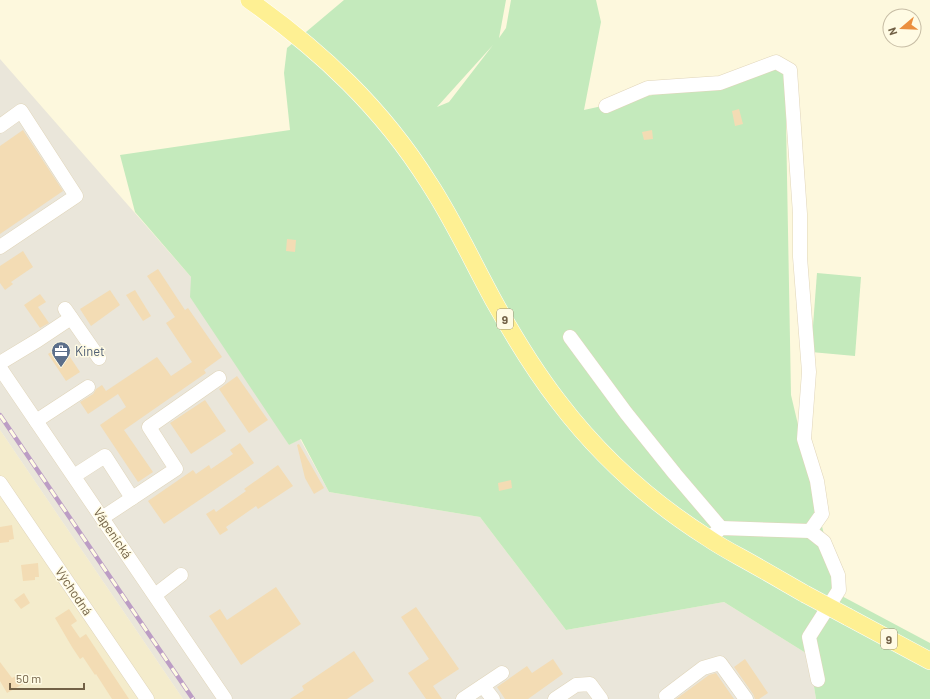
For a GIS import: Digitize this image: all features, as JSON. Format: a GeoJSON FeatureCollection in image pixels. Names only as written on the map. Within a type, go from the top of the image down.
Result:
{"type":"FeatureCollection","features":[{"type":"Feature","properties":{"kind":"main road","name":"9"},"geometry":{"type":"LineString","coordinates":[[249,0],[327,61],[369,103],[395,134],[429,182],[495,303],[540,376],[576,424],[618,467],[671,513],[715,533],[805,594],[930,661]]}},
{"type":"Feature","properties":{"kind":"street"},"geometry":{"type":"LineString","coordinates":[[606,106],[648,88],[720,83],[776,62],[790,70],[800,214],[800,257],[809,372],[804,439],[817,481],[822,514],[810,531]]}},
{"type":"Feature","properties":{"kind":"street"},"geometry":{"type":"LineString","coordinates":[[0,126],[21,111],[76,196],[0,247]]}},
{"type":"Feature","properties":{"kind":"street"},"geometry":{"type":"LineString","coordinates":[[0,363],[38,340],[68,313],[99,358]]}},
{"type":"Feature","properties":{"kind":"street"},"geometry":{"type":"LineString","coordinates":[[570,337],[626,413],[675,474],[715,533],[810,531],[824,542],[838,575],[839,590],[809,638],[818,680]]}},
{"type":"Feature","properties":{"kind":"street","name":"Vápenická"},"geometry":{"type":"LineString","coordinates":[[0,368],[225,699]]}},
{"type":"Feature","properties":{"kind":"street"},"geometry":{"type":"LineString","coordinates":[[102,518],[176,469],[149,428],[219,378]]}},
{"type":"Feature","properties":{"kind":"street"},"geometry":{"type":"LineString","coordinates":[[36,421],[88,386]]}},
{"type":"Feature","properties":{"kind":"street"},"geometry":{"type":"LineString","coordinates":[[74,476],[105,456],[132,498]]}},
{"type":"Feature","properties":{"kind":"street","name":"Východná"},"geometry":{"type":"LineString","coordinates":[[0,483],[148,699]]}},
{"type":"Feature","properties":{"kind":"street"},"geometry":{"type":"LineString","coordinates":[[155,595],[181,575]]}},
{"type":"Feature","properties":{"kind":"street"},"geometry":{"type":"LineString","coordinates":[[665,698],[703,668],[720,663],[746,699]]}},
{"type":"Feature","properties":{"kind":"street"},"geometry":{"type":"LineString","coordinates":[[463,699],[502,673]]}},
{"type":"Feature","properties":{"kind":"street"},"geometry":{"type":"LineString","coordinates":[[555,699],[576,685],[590,684],[601,699]]}},
{"type":"Feature","properties":{"kind":"street"},"geometry":{"type":"LineString","coordinates":[[483,686],[493,699]]}},
{"type":"Feature","properties":{"kind":"shaded area"},"geometry":{"type":"Polygon","coordinates":[[[0,59],[191,277],[289,445],[300,439],[329,492],[480,517],[566,630],[724,602],[809,655],[816,699],[183,699],[0,430],[0,59]]]}},
{"type":"Feature","properties":{"kind":"shaded area"},"geometry":{"type":"Polygon","coordinates":[[[0,430],[183,699],[0,699],[0,430]]]}},
{"type":"Feature","properties":{"kind":"green space"},"geometry":{"type":"Polygon","coordinates":[[[344,0],[506,0],[499,38],[506,28],[511,0],[596,0],[601,22],[584,110],[785,66],[791,395],[838,594],[930,643],[930,699],[816,699],[809,655],[724,602],[566,630],[480,517],[329,492],[301,439],[289,445],[190,297],[191,277],[135,212],[120,155],[290,130],[284,73],[287,48],[344,0]],[[493,45],[437,107],[449,102],[493,45]]]}},
{"type":"Feature","properties":{"kind":"green space"},"geometry":{"type":"Polygon","coordinates":[[[817,273],[861,277],[855,356],[811,352],[817,273]]]}},
{"type":"Feature","properties":{"kind":"building"},"geometry":{"type":"Polygon","coordinates":[[[739,109],[743,124],[735,126],[732,111],[739,109]]]}},
{"type":"Feature","properties":{"kind":"building"},"geometry":{"type":"Polygon","coordinates":[[[23,130],[63,191],[0,234],[0,146],[23,130]]]}},
{"type":"Feature","properties":{"kind":"building"},"geometry":{"type":"Polygon","coordinates":[[[652,130],[653,139],[644,140],[642,132],[652,130]]]}},
{"type":"Feature","properties":{"kind":"building"},"geometry":{"type":"Polygon","coordinates":[[[287,239],[296,240],[295,252],[286,251],[287,239]]]}},
{"type":"Feature","properties":{"kind":"building"},"geometry":{"type":"Polygon","coordinates":[[[23,251],[33,267],[11,282],[13,284],[5,290],[0,283],[0,266],[23,251]]]}},
{"type":"Feature","properties":{"kind":"building"},"geometry":{"type":"Polygon","coordinates":[[[158,269],[185,310],[188,308],[222,357],[204,370],[206,373],[124,430],[153,472],[138,482],[100,425],[126,407],[118,394],[88,414],[80,402],[93,394],[96,389],[102,385],[106,391],[157,357],[171,376],[192,362],[166,323],[175,317],[147,276],[158,269]]]}},
{"type":"Feature","properties":{"kind":"building"},"geometry":{"type":"Polygon","coordinates":[[[110,290],[120,305],[91,326],[80,309],[110,290]]]}},
{"type":"Feature","properties":{"kind":"building"},"geometry":{"type":"Polygon","coordinates":[[[135,290],[151,316],[143,321],[126,295],[135,290]]]}},
{"type":"Feature","properties":{"kind":"building"},"geometry":{"type":"Polygon","coordinates":[[[40,294],[46,302],[38,307],[49,323],[40,328],[24,305],[40,294]]]}},
{"type":"Feature","properties":{"kind":"building"},"geometry":{"type":"Polygon","coordinates":[[[62,345],[80,372],[66,381],[48,354],[62,345]]]}},
{"type":"Feature","properties":{"kind":"building"},"geometry":{"type":"Polygon","coordinates":[[[237,376],[268,420],[249,433],[219,389],[237,376]]]}},
{"type":"Feature","properties":{"kind":"building"},"geometry":{"type":"Polygon","coordinates":[[[205,400],[226,431],[191,454],[170,423],[205,400]]]}},
{"type":"Feature","properties":{"kind":"building"},"geometry":{"type":"Polygon","coordinates":[[[240,443],[254,463],[164,524],[148,501],[193,470],[196,474],[209,465],[211,469],[233,454],[230,450],[240,443]]]}},
{"type":"Feature","properties":{"kind":"building"},"geometry":{"type":"Polygon","coordinates":[[[299,444],[324,488],[314,494],[305,478],[297,445],[299,444]]]}},
{"type":"Feature","properties":{"kind":"building"},"geometry":{"type":"Polygon","coordinates":[[[278,465],[293,486],[258,509],[256,506],[226,527],[228,530],[220,535],[206,514],[214,509],[216,512],[246,491],[244,489],[278,465]]]}},
{"type":"Feature","properties":{"kind":"building"},"geometry":{"type":"Polygon","coordinates":[[[511,480],[512,488],[499,491],[498,483],[511,480]]]}},
{"type":"Feature","properties":{"kind":"building"},"geometry":{"type":"Polygon","coordinates":[[[12,525],[14,539],[9,540],[9,542],[0,543],[0,527],[12,525]]]}},
{"type":"Feature","properties":{"kind":"building"},"geometry":{"type":"Polygon","coordinates":[[[38,563],[39,577],[35,577],[35,580],[23,581],[21,565],[38,563]]]}},
{"type":"Feature","properties":{"kind":"building"},"geometry":{"type":"Polygon","coordinates":[[[276,587],[301,624],[241,665],[209,616],[220,609],[227,620],[276,587]]]}},
{"type":"Feature","properties":{"kind":"building"},"geometry":{"type":"Polygon","coordinates":[[[24,593],[30,603],[21,609],[14,600],[24,593]]]}},
{"type":"Feature","properties":{"kind":"building"},"geometry":{"type":"Polygon","coordinates":[[[416,607],[459,669],[433,686],[442,699],[426,699],[408,673],[429,659],[401,617],[416,607]]]}},
{"type":"Feature","properties":{"kind":"building"},"geometry":{"type":"Polygon","coordinates":[[[69,609],[77,621],[71,625],[80,638],[86,634],[129,699],[112,699],[83,657],[80,659],[72,647],[55,618],[69,609]]]}},
{"type":"Feature","properties":{"kind":"building"},"geometry":{"type":"Polygon","coordinates":[[[354,651],[374,681],[347,699],[290,699],[304,690],[302,686],[354,651]]]}},
{"type":"Feature","properties":{"kind":"building"},"geometry":{"type":"Polygon","coordinates":[[[553,659],[563,674],[528,699],[505,699],[497,687],[527,666],[532,673],[553,659]]]}},
{"type":"Feature","properties":{"kind":"building"},"geometry":{"type":"Polygon","coordinates":[[[745,659],[768,693],[759,699],[755,699],[734,667],[745,659]]]}},
{"type":"Feature","properties":{"kind":"building"},"geometry":{"type":"Polygon","coordinates":[[[0,662],[12,678],[18,675],[23,684],[7,693],[0,681],[0,662]]]}},
{"type":"Feature","properties":{"kind":"building"},"geometry":{"type":"Polygon","coordinates":[[[716,673],[734,699],[676,699],[709,675],[716,673]]]}},
{"type":"Feature","properties":{"kind":"railway"},"geometry":{"type":"LineString","coordinates":[[0,415],[193,699]]}},
{"type":"Feature","properties":{"kind":"place","name":"Kinet"},"geometry":{"type":"Point","coordinates":[61,368]}}]}
